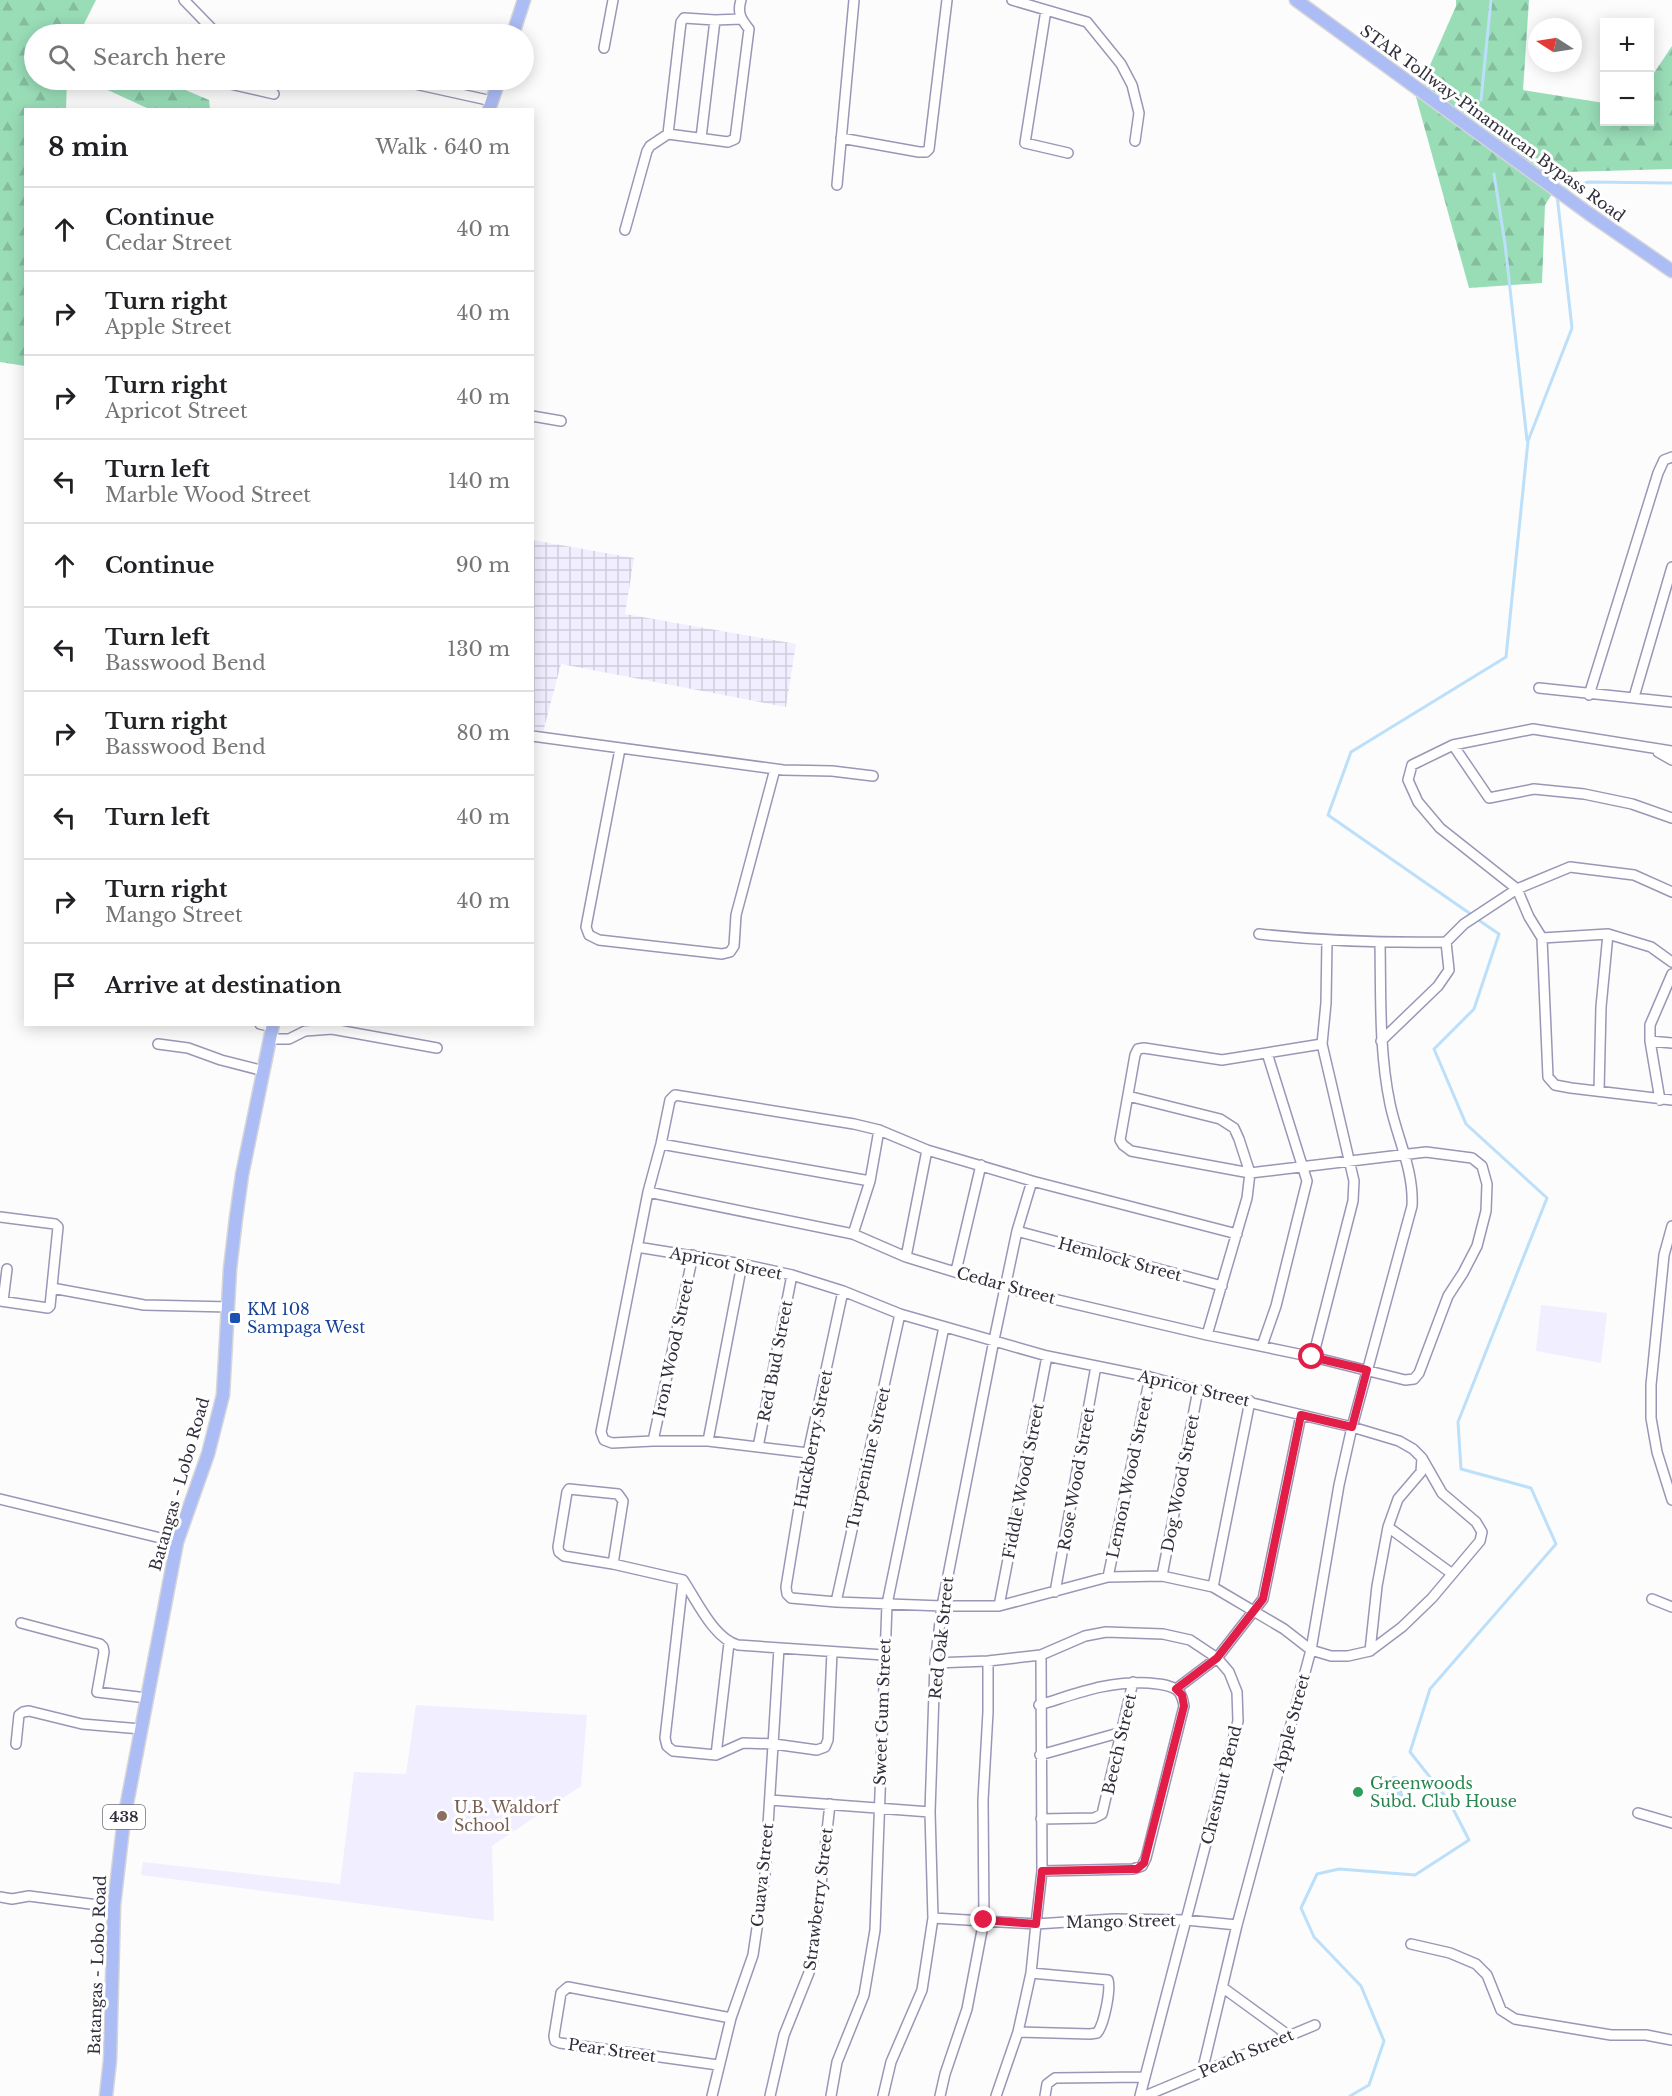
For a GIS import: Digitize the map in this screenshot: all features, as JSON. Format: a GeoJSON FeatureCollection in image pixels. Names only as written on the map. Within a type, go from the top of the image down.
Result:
{"type":"FeatureCollection","features":[{"type":"Feature","properties":{"kind":"main road"},"geometry":{"type":"LineString","coordinates":[[516,24],[524,0]]}},
{"type":"Feature","properties":{"kind":"main road","name":"STAR Tollway-Pinamucan Bypass Road"},"geometry":{"type":"LineString","coordinates":[[1296,0],[1588,213],[1672,271]]}},
{"type":"Feature","properties":{"kind":"main road"},"geometry":{"type":"LineString","coordinates":[[490,105],[495,90]]}},
{"type":"Feature","properties":{"kind":"main road","name":"Batangas - Lobo Road"},"geometry":{"type":"LineString","coordinates":[[105,2096],[110,2060],[114,1905],[124,1819],[177,1542],[217,1423],[222,1395],[230,1269],[240,1186],[272,1030]]}},
{"type":"Feature","properties":{"kind":"street"},"geometry":{"type":"LineString","coordinates":[[184,0],[207,24]]}},
{"type":"Feature","properties":{"kind":"street"},"geometry":{"type":"LineString","coordinates":[[604,48],[613,0]]}},
{"type":"Feature","properties":{"kind":"street"},"geometry":{"type":"LineString","coordinates":[[625,230],[650,146],[668,134],[728,142],[735,139],[749,29],[741,19],[738,10],[741,0]]}},
{"type":"Feature","properties":{"kind":"street"},"geometry":{"type":"LineString","coordinates":[[837,185],[854,0]]}},
{"type":"Feature","properties":{"kind":"street"},"geometry":{"type":"LineString","coordinates":[[841,138],[926,153],[929,149],[948,0]]}},
{"type":"Feature","properties":{"kind":"street"},"geometry":{"type":"LineString","coordinates":[[1012,0],[1087,22],[1122,64],[1132,85],[1139,113],[1135,141]]}},
{"type":"Feature","properties":{"kind":"street"},"geometry":{"type":"LineString","coordinates":[[1046,10],[1025,143],[1068,153]]}},
{"type":"Feature","properties":{"kind":"street"},"geometry":{"type":"LineString","coordinates":[[668,134],[681,22],[688,17],[715,20],[741,19]]}},
{"type":"Feature","properties":{"kind":"street"},"geometry":{"type":"LineString","coordinates":[[700,138],[715,20]]}},
{"type":"Feature","properties":{"kind":"street"},"geometry":{"type":"LineString","coordinates":[[257,90],[274,94]]}},
{"type":"Feature","properties":{"kind":"street"},"geometry":{"type":"LineString","coordinates":[[434,90],[490,105]]}},
{"type":"Feature","properties":{"kind":"street"},"geometry":{"type":"LineString","coordinates":[[534,416],[561,421]]}},
{"type":"Feature","properties":{"kind":"street"},"geometry":{"type":"LineString","coordinates":[[1589,694],[1658,473],[1664,460],[1672,457]]}},
{"type":"Feature","properties":{"kind":"street"},"geometry":{"type":"LineString","coordinates":[[1634,698],[1672,567]]}},
{"type":"Feature","properties":{"kind":"street"},"geometry":{"type":"LineString","coordinates":[[1539,688],[1672,702]]}},
{"type":"Feature","properties":{"kind":"street"},"geometry":{"type":"LineString","coordinates":[[1672,751],[1533,729],[1453,744],[1412,765],[1408,780],[1418,802],[1440,828],[1517,889],[1529,917],[1542,938],[1548,1077],[1555,1085],[1672,1100]]}},
{"type":"Feature","properties":{"kind":"street"},"geometry":{"type":"LineString","coordinates":[[534,736],[776,769],[832,771],[873,776]]}},
{"type":"Feature","properties":{"kind":"street"},"geometry":{"type":"LineString","coordinates":[[1453,744],[1489,798],[1534,789],[1584,794],[1632,804],[1672,819]]}},
{"type":"Feature","properties":{"kind":"street"},"geometry":{"type":"LineString","coordinates":[[620,749],[586,927],[589,935],[598,940],[722,954],[730,952],[734,946],[736,915],[776,769]]}},
{"type":"Feature","properties":{"kind":"street"},"geometry":{"type":"LineString","coordinates":[[1650,749],[1672,760]]}},
{"type":"Feature","properties":{"kind":"street"},"geometry":{"type":"LineString","coordinates":[[1259,934],[1327,941],[1446,942],[1464,924],[1517,889],[1570,867],[1634,875],[1672,892]]}},
{"type":"Feature","properties":{"kind":"street"},"geometry":{"type":"LineString","coordinates":[[1542,938],[1608,934],[1651,947],[1672,962]]}},
{"type":"Feature","properties":{"kind":"street"},"geometry":{"type":"LineString","coordinates":[[1599,1091],[1601,1006],[1608,934]]}},
{"type":"Feature","properties":{"kind":"street"},"geometry":{"type":"LineString","coordinates":[[1312,1357],[1353,1201],[1354,1181],[1322,1044],[1326,1003],[1327,941]]}},
{"type":"Feature","properties":{"kind":"street"},"geometry":{"type":"LineString","coordinates":[[1381,1041],[1438,986],[1449,970],[1446,942]]}},
{"type":"Feature","properties":{"kind":"street","name":"Apple Street"},"geometry":{"type":"LineString","coordinates":[[1202,2073],[1237,1925],[1311,1650],[1339,1485],[1352,1427],[1412,1206],[1411,1173],[1403,1155],[1390,1104],[1381,1041],[1380,943]]}},
{"type":"Feature","properties":{"kind":"street"},"geometry":{"type":"LineString","coordinates":[[1660,1100],[1650,1041],[1650,1025],[1672,974]]}},
{"type":"Feature","properties":{"kind":"street"},"geometry":{"type":"LineString","coordinates":[[272,1030],[289,1039],[305,1031],[332,1029],[437,1048]]}},
{"type":"Feature","properties":{"kind":"street"},"geometry":{"type":"LineString","coordinates":[[1650,1041],[1672,1043]]}},
{"type":"Feature","properties":{"kind":"street"},"geometry":{"type":"LineString","coordinates":[[158,1044],[188,1048],[229,1063],[264,1071]]}},
{"type":"Feature","properties":{"kind":"street"},"geometry":{"type":"LineString","coordinates":[[1207,1335],[1247,1198],[1250,1173],[1234,1128],[1220,1119],[1128,1096],[1135,1055],[1138,1049],[1144,1048],[1222,1060],[1322,1044]]}},
{"type":"Feature","properties":{"kind":"street"},"geometry":{"type":"LineString","coordinates":[[1262,1346],[1276,1306],[1306,1181],[1268,1053]]}},
{"type":"Feature","properties":{"kind":"street"},"geometry":{"type":"LineString","coordinates":[[808,1453],[708,1441],[612,1443],[604,1440],[601,1432],[648,1192],[670,1100],[675,1095],[879,1130],[927,1150],[1032,1181],[1237,1234]]}},
{"type":"Feature","properties":{"kind":"street","name":"Cedar Street"},"geometry":{"type":"LineString","coordinates":[[648,1192],[853,1234],[906,1257],[1007,1288],[1405,1380],[1414,1379],[1419,1373],[1448,1296],[1463,1274],[1477,1246],[1486,1211],[1487,1184],[1482,1166],[1472,1158],[1443,1152],[1250,1173],[1131,1151],[1120,1140],[1128,1096]]}},
{"type":"Feature","properties":{"kind":"street"},"geometry":{"type":"LineString","coordinates":[[853,1234],[870,1181],[879,1130]]}},
{"type":"Feature","properties":{"kind":"street"},"geometry":{"type":"LineString","coordinates":[[661,1144],[870,1181]]}},
{"type":"Feature","properties":{"kind":"street"},"geometry":{"type":"LineString","coordinates":[[906,1257],[927,1150]]}},
{"type":"Feature","properties":{"kind":"street"},"geometry":{"type":"LineString","coordinates":[[956,1271],[981,1165]]}},
{"type":"Feature","properties":{"kind":"street","name":"Red Oak Street"},"geometry":{"type":"LineString","coordinates":[[884,2096],[891,2062],[922,1990],[933,1918],[930,1812],[936,1663],[942,1606],[1017,1231],[1032,1181]]}},
{"type":"Feature","properties":{"kind":"street"},"geometry":{"type":"LineString","coordinates":[[0,1217],[54,1224],[58,1227],[50,1306],[48,1308],[2,1301],[7,1269]]}},
{"type":"Feature","properties":{"kind":"street"},"geometry":{"type":"LineString","coordinates":[[1672,1226],[1664,1255],[1651,1385],[1651,1418],[1657,1452],[1672,1500]]}},
{"type":"Feature","properties":{"kind":"street","name":"Hemlock Street"},"geometry":{"type":"LineString","coordinates":[[1017,1231],[1222,1286]]}},
{"type":"Feature","properties":{"kind":"street","name":"Apricot Street"},"geometry":{"type":"LineString","coordinates":[[637,1247],[693,1255],[792,1275],[843,1291],[900,1314],[1047,1356],[1150,1377],[1352,1427],[1399,1441],[1413,1449],[1422,1458]]}},
{"type":"Feature","properties":{"kind":"street","name":"Iron Wood Street"},"geometry":{"type":"LineString","coordinates":[[652,1441],[693,1255]]}},
{"type":"Feature","properties":{"kind":"street"},"geometry":{"type":"LineString","coordinates":[[708,1441],[742,1264]]}},
{"type":"Feature","properties":{"kind":"street","name":"Red Bud Street"},"geometry":{"type":"LineString","coordinates":[[758,1447],[792,1275]]}},
{"type":"Feature","properties":{"kind":"street"},"geometry":{"type":"LineString","coordinates":[[52,1288],[144,1305],[191,1304],[229,1307]]}},
{"type":"Feature","properties":{"kind":"street","name":"Huckberry Street"},"geometry":{"type":"LineString","coordinates":[[836,1602],[791,1598],[787,1594],[786,1587],[808,1453],[843,1291]]}},
{"type":"Feature","properties":{"kind":"street","name":"Turpentine Street"},"geometry":{"type":"LineString","coordinates":[[836,1602],[900,1314]]}},
{"type":"Feature","properties":{"kind":"street","name":"Sweet Gum Street"},"geometry":{"type":"LineString","coordinates":[[831,2096],[837,2062],[864,1995],[875,1930],[887,1604],[944,1327]]}},
{"type":"Feature","properties":{"kind":"street","name":"Fiddle Wood Street"},"geometry":{"type":"LineString","coordinates":[[999,1606],[1047,1356]]}},
{"type":"Feature","properties":{"kind":"street","name":"Rose Wood Street"},"geometry":{"type":"LineString","coordinates":[[1055,1592],[1096,1366]]}},
{"type":"Feature","properties":{"kind":"street","name":"Lemon Wood Street"},"geometry":{"type":"LineString","coordinates":[[1108,1577],[1150,1377]]}},
{"type":"Feature","properties":{"kind":"street","name":"Dog Wood Street"},"geometry":{"type":"LineString","coordinates":[[1162,1576],[1198,1390]]}},
{"type":"Feature","properties":{"kind":"street"},"geometry":{"type":"LineString","coordinates":[[1213,1587],[1250,1401]]}},
{"type":"Feature","properties":{"kind":"street"},"geometry":{"type":"LineString","coordinates":[[1176,1689],[1217,1658],[1263,1599],[1301,1415]]}},
{"type":"Feature","properties":{"kind":"street"},"geometry":{"type":"LineString","coordinates":[[836,1602],[999,1606],[1108,1577],[1162,1576],[1213,1587],[1284,1629],[1311,1650],[1331,1656],[1348,1656],[1370,1651],[1402,1627],[1432,1598],[1450,1573],[1480,1541],[1482,1532],[1476,1521],[1442,1493],[1422,1458]]}},
{"type":"Feature","properties":{"kind":"street"},"geometry":{"type":"LineString","coordinates":[[1370,1651],[1377,1586],[1388,1527],[1398,1499],[1421,1472],[1422,1458]]}},
{"type":"Feature","properties":{"kind":"street"},"geometry":{"type":"LineString","coordinates":[[613,1564],[622,1497],[618,1494],[569,1489],[558,1547],[564,1556],[613,1564],[683,1580],[718,1633],[729,1643],[884,1655]]}},
{"type":"Feature","properties":{"kind":"street"},"geometry":{"type":"LineString","coordinates":[[0,1499],[177,1542]]}},
{"type":"Feature","properties":{"kind":"street"},"geometry":{"type":"LineString","coordinates":[[1388,1527],[1450,1573]]}},
{"type":"Feature","properties":{"kind":"street"},"geometry":{"type":"LineString","coordinates":[[683,1580],[665,1738],[667,1746],[673,1751],[716,1755],[743,1743],[774,1744],[817,1750],[825,1747],[828,1740],[832,1652]]}},
{"type":"Feature","properties":{"kind":"street"},"geometry":{"type":"LineString","coordinates":[[1652,1599],[1672,1607]]}},
{"type":"Feature","properties":{"kind":"street"},"geometry":{"type":"LineString","coordinates":[[21,1623],[100,1644],[104,1652],[97,1692],[147,1698]]}},
{"type":"Feature","properties":{"kind":"street","name":"Chestnut Bend"},"geometry":{"type":"LineString","coordinates":[[936,1663],[988,1661],[1041,1655],[1085,1636],[1106,1632],[1162,1634],[1190,1640],[1217,1658],[1229,1672],[1237,1692],[1238,1721],[1140,2096]]}},
{"type":"Feature","properties":{"kind":"street"},"geometry":{"type":"LineString","coordinates":[[716,1755],[729,1643]]}},
{"type":"Feature","properties":{"kind":"street","name":"Guava Street"},"geometry":{"type":"LineString","coordinates":[[712,2096],[731,2018],[753,1955],[765,1874],[779,1648]]}},
{"type":"Feature","properties":{"kind":"street"},"geometry":{"type":"LineString","coordinates":[[996,2096],[1018,2032],[1031,1973],[1042,1871],[1039,1705],[1041,1655]]}},
{"type":"Feature","properties":{"kind":"street"},"geometry":{"type":"LineString","coordinates":[[940,2096],[967,2009],[984,1920],[983,1800],[988,1712],[988,1661]]}},
{"type":"Feature","properties":{"kind":"street"},"geometry":{"type":"LineString","coordinates":[[1039,1705],[1093,1688],[1119,1682],[1133,1682],[1167,1685],[1176,1689],[1182,1695],[1184,1706],[1144,1863],[1137,1869],[1042,1871]]}},
{"type":"Feature","properties":{"kind":"street","name":"Beech Street"},"geometry":{"type":"LineString","coordinates":[[1041,1819],[1094,1818],[1102,1814],[1133,1682]]}},
{"type":"Feature","properties":{"kind":"street"},"geometry":{"type":"LineString","coordinates":[[16,1744],[20,1715],[29,1711],[82,1724],[141,1729]]}},
{"type":"Feature","properties":{"kind":"street"},"geometry":{"type":"LineString","coordinates":[[1040,1755],[1122,1732]]}},
{"type":"Feature","properties":{"kind":"street"},"geometry":{"type":"LineString","coordinates":[[770,1800],[930,1812]]}},
{"type":"Feature","properties":{"kind":"street","name":"Strawberry Street"},"geometry":{"type":"LineString","coordinates":[[770,2096],[784,2035],[812,1965],[830,1804]]}},
{"type":"Feature","properties":{"kind":"street"},"geometry":{"type":"LineString","coordinates":[[1638,1813],[1672,1823]]}},
{"type":"Feature","properties":{"kind":"street"},"geometry":{"type":"LineString","coordinates":[[0,1897],[12,1899],[29,1896],[68,1902],[114,1905]]}},
{"type":"Feature","properties":{"kind":"street","name":"Mango Street"},"geometry":{"type":"LineString","coordinates":[[933,1918],[1036,1924],[1114,1919],[1186,1920],[1237,1925]]}},
{"type":"Feature","properties":{"kind":"street"},"geometry":{"type":"LineString","coordinates":[[1411,1944],[1450,1953],[1476,1964],[1487,1975],[1501,2010],[1515,2019],[1611,2035],[1646,2035],[1672,2040]]}},
{"type":"Feature","properties":{"kind":"street"},"geometry":{"type":"LineString","coordinates":[[1018,2032],[1097,2033],[1101,2028],[1108,1998],[1110,1988],[1108,1980],[1031,1973]]}},
{"type":"Feature","properties":{"kind":"street","name":"Pear Street"},"geometry":{"type":"LineString","coordinates":[[718,2065],[555,2041],[561,1992],[568,1987],[731,2018]]}},
{"type":"Feature","properties":{"kind":"street"},"geometry":{"type":"LineString","coordinates":[[1222,1987],[1288,2035]]}},
{"type":"Feature","properties":{"kind":"street","name":"Peach Street"},"geometry":{"type":"LineString","coordinates":[[1145,2096],[1315,2025]]}},
{"type":"Feature","properties":{"kind":"street"},"geometry":{"type":"LineString","coordinates":[[1045,2096],[1047,2084],[1052,2079],[1145,2077]]}},
{"type":"Feature","properties":{"kind":"shaded area"},"geometry":{"type":"Polygon","coordinates":[[[534,540],[634,558],[625,614],[796,644],[786,707],[561,664],[543,732],[534,729],[534,540]]]}},
{"type":"Feature","properties":{"kind":"shaded area"},"geometry":{"type":"Polygon","coordinates":[[[1541,1305],[1607,1313],[1601,1363],[1536,1351],[1541,1305]]]}},
{"type":"Feature","properties":{"kind":"shaded area","name":"U.B. Waldorf School"},"geometry":{"type":"Polygon","coordinates":[[[416,1705],[587,1715],[581,1786],[492,1846],[494,1921],[141,1875],[143,1862],[340,1884],[354,1772],[406,1774],[416,1705]]]}},
{"type":"Feature","properties":{"kind":"green space"},"geometry":{"type":"Polygon","coordinates":[[[0,0],[96,0],[84,24],[24,24],[24,90],[67,90],[66,108],[24,108],[24,366],[0,362],[0,0]]]}},
{"type":"Feature","properties":{"kind":"green space"},"geometry":{"type":"Polygon","coordinates":[[[1456,0],[1529,0],[1523,90],[1600,102],[1600,126],[1654,126],[1654,73],[1672,46],[1672,169],[1566,172],[1545,205],[1542,283],[1469,288],[1416,97],[1456,6],[1456,0]]]}},
{"type":"Feature","properties":{"kind":"green space"},"geometry":{"type":"Polygon","coordinates":[[[108,90],[186,90],[209,100],[210,108],[147,108],[108,90]]]}},
{"type":"Feature","properties":{"kind":"water"},"geometry":{"type":"Polygon","coordinates":[[[1396,1776],[1402,1782],[1400,1786],[1404,1797],[1399,1805],[1393,1805],[1386,1798],[1390,1779],[1396,1776]]]}},
{"type":"Feature","properties":{"kind":"waterway"},"geometry":{"type":"LineString","coordinates":[[1481,100],[1491,0]]}},
{"type":"Feature","properties":{"kind":"waterway"},"geometry":{"type":"LineString","coordinates":[[1494,174],[1505,244],[1527,440]]}},
{"type":"Feature","properties":{"kind":"waterway"},"geometry":{"type":"LineString","coordinates":[[1561,189],[1589,182],[1672,183]]}},
{"type":"Feature","properties":{"kind":"waterway"},"geometry":{"type":"LineString","coordinates":[[1472,915],[1328,815],[1351,752],[1506,657],[1528,441],[1572,328],[1557,195]]}},
{"type":"Feature","properties":{"kind":"waterway"},"geometry":{"type":"LineString","coordinates":[[1350,2096],[1369,2085],[1384,2041],[1361,1986],[1314,1937],[1301,1908],[1317,1874],[1339,1869],[1415,1875],[1469,1840],[1449,1801],[1410,1752],[1430,1689],[1556,1544],[1531,1488],[1461,1469],[1458,1422],[1547,1198],[1466,1124],[1434,1049],[1474,1009],[1499,934],[1477,919]]}},
{"type":"Feature","properties":{"kind":"place","name":"KM 108 Sampaga West"},"geometry":{"type":"Point","coordinates":[235,1318]}},
{"type":"Feature","properties":{"kind":"place","name":"Greenwoods Subd. Club House"},"geometry":{"type":"Point","coordinates":[1358,1792]}},
{"type":"Feature","properties":{"kind":"place","name":"U.B. Waldorf School"},"geometry":{"type":"Point","coordinates":[442,1816]}},
{"type":"Feature","properties":{"kind":"route"},"geometry":{"type":"LineString","coordinates":[[984,1920],[1036,1924],[1042,1871],[1137,1869],[1144,1863],[1184,1706],[1182,1695],[1176,1689],[1217,1658],[1263,1599],[1301,1415],[1352,1427],[1367,1370],[1312,1357]]}}]}
